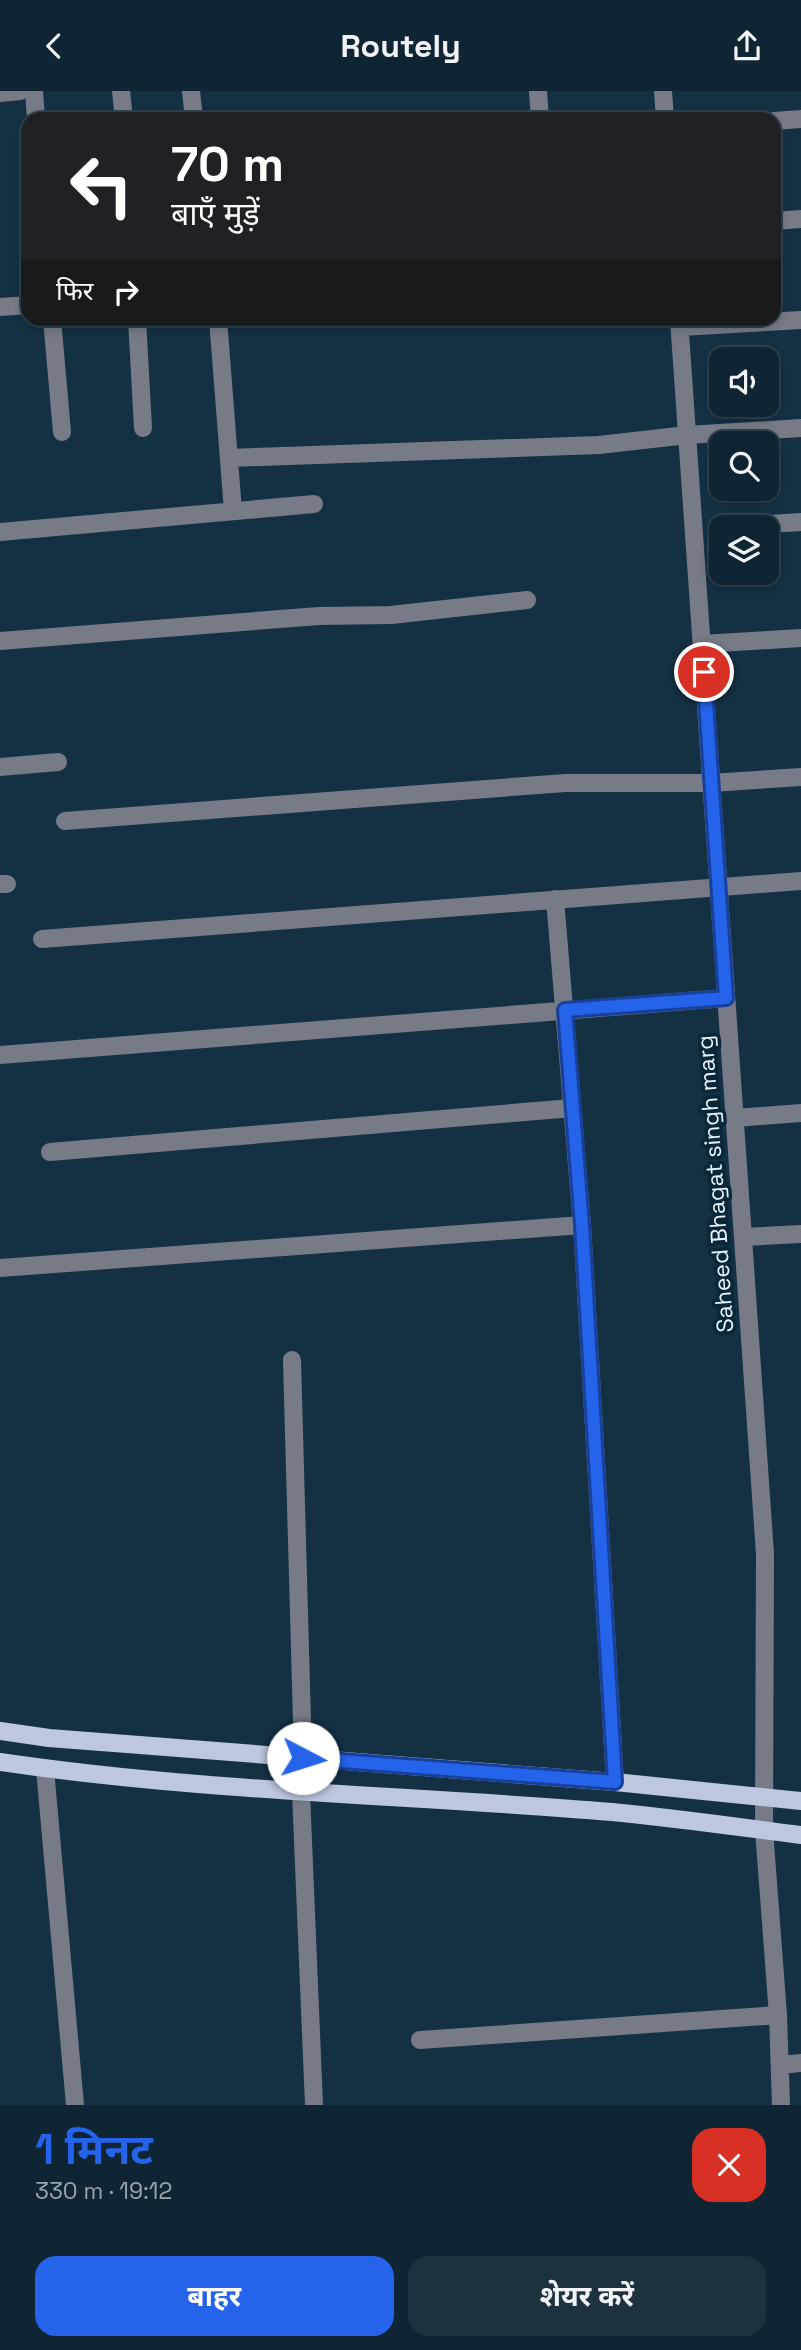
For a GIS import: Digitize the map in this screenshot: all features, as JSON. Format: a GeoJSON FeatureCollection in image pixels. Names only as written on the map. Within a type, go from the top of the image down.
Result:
{"type":"FeatureCollection","features":[{"type":"Feature","properties":{"kind":"main road"},"geometry":{"type":"LineString","coordinates":[[0,1731],[48,1738],[615,1782],[801,1801]]}},
{"type":"Feature","properties":{"kind":"main road"},"geometry":{"type":"LineString","coordinates":[[0,1762],[45,1769],[301,1793],[612,1812],[801,1835]]}},
{"type":"Feature","properties":{"kind":"street"},"geometry":{"type":"LineString","coordinates":[[0,93],[20,91]]}},
{"type":"Feature","properties":{"kind":"street"},"geometry":{"type":"LineString","coordinates":[[34,91],[36,112]]}},
{"type":"Feature","properties":{"kind":"street"},"geometry":{"type":"LineString","coordinates":[[121,91],[123,112]]}},
{"type":"Feature","properties":{"kind":"street"},"geometry":{"type":"LineString","coordinates":[[191,91],[193,112]]}},
{"type":"Feature","properties":{"kind":"street"},"geometry":{"type":"LineString","coordinates":[[538,91],[540,112]]}},
{"type":"Feature","properties":{"kind":"street"},"geometry":{"type":"LineString","coordinates":[[663,91],[664,112]]}},
{"type":"Feature","properties":{"kind":"street"},"geometry":{"type":"LineString","coordinates":[[781,120],[801,119]]}},
{"type":"Feature","properties":{"kind":"street"},"geometry":{"type":"LineString","coordinates":[[781,220],[801,219]]}},
{"type":"Feature","properties":{"kind":"street"},"geometry":{"type":"LineString","coordinates":[[0,307],[21,306]]}},
{"type":"Feature","properties":{"kind":"street"},"geometry":{"type":"LineString","coordinates":[[781,320],[801,320]]}},
{"type":"Feature","properties":{"kind":"street"},"geometry":{"type":"LineString","coordinates":[[53,326],[62,432]]}},
{"type":"Feature","properties":{"kind":"street"},"geometry":{"type":"LineString","coordinates":[[137,326],[143,428]]}},
{"type":"Feature","properties":{"kind":"street"},"geometry":{"type":"LineString","coordinates":[[219,326],[233,511]]}},
{"type":"Feature","properties":{"kind":"street","name":"Saheed Bhagat singh marg"},"geometry":{"type":"LineString","coordinates":[[679,326],[765,1554],[764,1830],[778,2014],[781,2105]]}},
{"type":"Feature","properties":{"kind":"street"},"geometry":{"type":"LineString","coordinates":[[229,458],[599,445],[687,435],[801,428]]}},
{"type":"Feature","properties":{"kind":"street"},"geometry":{"type":"LineString","coordinates":[[0,532],[314,504]]}},
{"type":"Feature","properties":{"kind":"street"},"geometry":{"type":"LineString","coordinates":[[779,523],[801,522]]}},
{"type":"Feature","properties":{"kind":"street"},"geometry":{"type":"LineString","coordinates":[[693,528],[709,527]]}},
{"type":"Feature","properties":{"kind":"street"},"geometry":{"type":"LineString","coordinates":[[0,641],[319,616],[391,615],[527,600]]}},
{"type":"Feature","properties":{"kind":"street"},"geometry":{"type":"LineString","coordinates":[[702,644],[801,638]]}},
{"type":"Feature","properties":{"kind":"street"},"geometry":{"type":"LineString","coordinates":[[0,767],[58,762]]}},
{"type":"Feature","properties":{"kind":"street"},"geometry":{"type":"LineString","coordinates":[[65,821],[565,783],[712,783],[801,777]]}},
{"type":"Feature","properties":{"kind":"street"},"geometry":{"type":"LineString","coordinates":[[41,939],[801,881]]}},
{"type":"Feature","properties":{"kind":"street"},"geometry":{"type":"LineString","coordinates":[[555,899],[582,1225],[615,1782]]}},
{"type":"Feature","properties":{"kind":"street"},"geometry":{"type":"LineString","coordinates":[[0,1055],[726,998]]}},
{"type":"Feature","properties":{"kind":"street"},"geometry":{"type":"LineString","coordinates":[[50,1151],[572,1108]]}},
{"type":"Feature","properties":{"kind":"street"},"geometry":{"type":"LineString","coordinates":[[735,1118],[801,1113]]}},
{"type":"Feature","properties":{"kind":"street"},"geometry":{"type":"LineString","coordinates":[[0,1268],[582,1225]]}},
{"type":"Feature","properties":{"kind":"street"},"geometry":{"type":"LineString","coordinates":[[743,1237],[801,1234]]}},
{"type":"Feature","properties":{"kind":"street"},"geometry":{"type":"LineString","coordinates":[[292,1360],[303,1758],[301,1793],[314,2105]]}},
{"type":"Feature","properties":{"kind":"street"},"geometry":{"type":"LineString","coordinates":[[45,1769],[75,2105]]}},
{"type":"Feature","properties":{"kind":"street"},"geometry":{"type":"LineString","coordinates":[[420,2040],[778,2014]]}},
{"type":"Feature","properties":{"kind":"street"},"geometry":{"type":"LineString","coordinates":[[780,2065],[801,2063]]}},
{"type":"Feature","properties":{"kind":"route"},"geometry":{"type":"LineString","coordinates":[[303,1758],[615,1782],[582,1225],[565,1010],[726,998],[704,672]]}}]}
